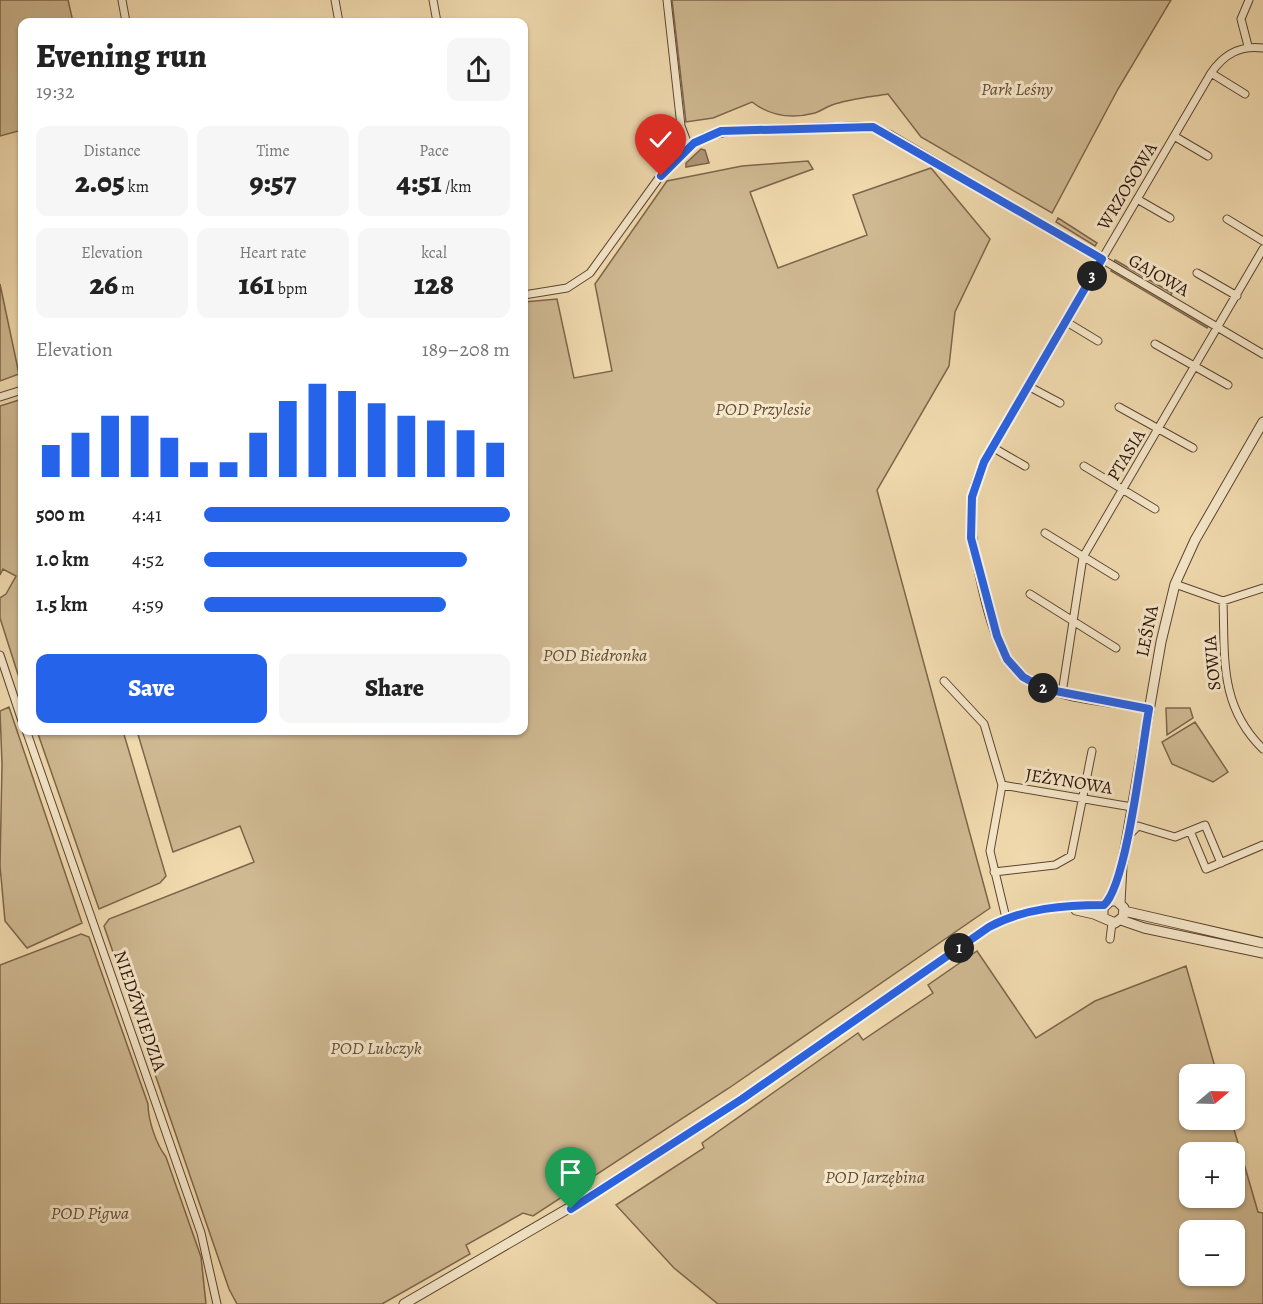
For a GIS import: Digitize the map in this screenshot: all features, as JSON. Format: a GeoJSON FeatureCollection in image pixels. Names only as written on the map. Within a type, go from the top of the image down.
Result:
{"type":"FeatureCollection","features":[{"type":"Feature","properties":{"kind":"street"},"geometry":{"type":"LineString","coordinates":[[122,0],[125,18]]}},
{"type":"Feature","properties":{"kind":"street"},"geometry":{"type":"LineString","coordinates":[[335,0],[338,18]]}},
{"type":"Feature","properties":{"kind":"street"},"geometry":{"type":"LineString","coordinates":[[433,0],[436,18]]}},
{"type":"Feature","properties":{"kind":"street"},"geometry":{"type":"LineString","coordinates":[[667,0],[681,126],[689,147]]}},
{"type":"Feature","properties":{"kind":"street"},"geometry":{"type":"LineString","coordinates":[[1249,0],[1241,19],[1248,46],[1263,48]]}},
{"type":"Feature","properties":{"kind":"street","name":"WRZOSOWA"},"geometry":{"type":"LineString","coordinates":[[1149,709],[1045,689],[1023,677],[1007,659],[997,636],[972,545],[970,521],[976,479],[992,447],[1211,73],[1224,57],[1248,46]]}},
{"type":"Feature","properties":{"kind":"street"},"geometry":{"type":"LineString","coordinates":[[1211,73],[1245,94]]}},
{"type":"Feature","properties":{"kind":"street","name":"GAJOWA"},"geometry":{"type":"LineString","coordinates":[[528,294],[567,288],[590,273],[657,181],[689,147],[704,137],[726,131],[873,127],[1263,354]]}},
{"type":"Feature","properties":{"kind":"street"},"geometry":{"type":"LineString","coordinates":[[1174,136],[1208,156]]}},
{"type":"Feature","properties":{"kind":"street"},"geometry":{"type":"LineString","coordinates":[[1137,199],[1170,218]]}},
{"type":"Feature","properties":{"kind":"street"},"geometry":{"type":"LineString","coordinates":[[1227,219],[1263,241]]}},
{"type":"Feature","properties":{"kind":"street","name":"PTASIA"},"geometry":{"type":"LineString","coordinates":[[1062,693],[1071,622],[1083,557],[1263,249]]}},
{"type":"Feature","properties":{"kind":"street"},"geometry":{"type":"LineString","coordinates":[[1197,273],[1237,296]]}},
{"type":"Feature","properties":{"kind":"street"},"geometry":{"type":"LineString","coordinates":[[1065,321],[1098,341]]}},
{"type":"Feature","properties":{"kind":"street"},"geometry":{"type":"LineString","coordinates":[[1155,344],[1228,385]]}},
{"type":"Feature","properties":{"kind":"street"},"geometry":{"type":"LineString","coordinates":[[1028,386],[1060,403]]}},
{"type":"Feature","properties":{"kind":"street"},"geometry":{"type":"LineString","coordinates":[[0,397],[18,391]]}},
{"type":"Feature","properties":{"kind":"street"},"geometry":{"type":"LineString","coordinates":[[1119,408],[1193,448]]}},
{"type":"Feature","properties":{"kind":"street","name":"LEŚNA"},"geometry":{"type":"LineString","coordinates":[[1119,914],[1122,866],[1167,610],[1175,584],[1195,540],[1263,422]]}},
{"type":"Feature","properties":{"kind":"street"},"geometry":{"type":"LineString","coordinates":[[992,447],[1025,466]]}},
{"type":"Feature","properties":{"kind":"street"},"geometry":{"type":"LineString","coordinates":[[1084,466],[1155,509]]}},
{"type":"Feature","properties":{"kind":"street"},"geometry":{"type":"LineString","coordinates":[[1045,533],[1115,576]]}},
{"type":"Feature","properties":{"kind":"street"},"geometry":{"type":"LineString","coordinates":[[1175,584],[1223,601],[1263,588]]}},
{"type":"Feature","properties":{"kind":"street"},"geometry":{"type":"LineString","coordinates":[[1030,594],[1071,622],[1116,648]]}},
{"type":"Feature","properties":{"kind":"street","name":"SOWIA"},"geometry":{"type":"LineString","coordinates":[[1223,601],[1227,690],[1235,711],[1249,735],[1263,748]]}},
{"type":"Feature","properties":{"kind":"street"},"geometry":{"type":"LineString","coordinates":[[0,655],[18,709]]}},
{"type":"Feature","properties":{"kind":"street"},"geometry":{"type":"LineString","coordinates":[[944,681],[984,724],[1002,786],[990,851],[1006,918]]}},
{"type":"Feature","properties":{"kind":"street","name":"NIEDŹWIEDZIA"},"geometry":{"type":"LineString","coordinates":[[28,735],[201,1233],[217,1304]]}},
{"type":"Feature","properties":{"kind":"street"},"geometry":{"type":"LineString","coordinates":[[994,872],[1055,865],[1071,856],[1092,751]]}},
{"type":"Feature","properties":{"kind":"street","name":"JEŻYNOWA"},"geometry":{"type":"LineString","coordinates":[[1002,786],[1132,807]]}},
{"type":"Feature","properties":{"kind":"street"},"geometry":{"type":"LineString","coordinates":[[1127,837],[1138,826],[1175,837],[1205,825],[1221,862]]}},
{"type":"Feature","properties":{"kind":"street"},"geometry":{"type":"LineString","coordinates":[[1190,831],[1206,869],[1263,845]]}},
{"type":"Feature","properties":{"kind":"street","name":"LEŚNA"},"geometry":{"type":"LineString","coordinates":[[1103,917],[1122,866]]}},
{"type":"Feature","properties":{"kind":"street"},"geometry":{"type":"LineString","coordinates":[[404,1304],[605,1187],[735,1103],[1006,918],[1052,909],[1107,903],[1119,914],[1144,928],[1263,953]]}},
{"type":"Feature","properties":{"kind":"street"},"geometry":{"type":"LineString","coordinates":[[1052,909],[1083,911],[1103,917],[1119,914],[1263,943]]}},
{"type":"Feature","properties":{"kind":"street"},"geometry":{"type":"LineString","coordinates":[[1110,939],[1119,914]]}},
{"type":"Feature","properties":{"kind":"green space"},"geometry":{"type":"Polygon","coordinates":[[[0,0],[68,0],[72,18],[18,18],[18,131],[0,136],[0,0]]]}},
{"type":"Feature","properties":{"kind":"green space","name":"Park Leśny"},"geometry":{"type":"Polygon","coordinates":[[[672,0],[1171,0],[1118,89],[1052,213],[921,137],[888,94],[845,101],[815,113],[798,116],[774,113],[752,102],[713,118],[686,122],[672,0]]]}},
{"type":"Feature","properties":{"kind":"green space"},"geometry":{"type":"Polygon","coordinates":[[[808,161],[813,169],[750,192],[778,268],[867,235],[853,195],[931,168],[990,239],[955,312],[949,366],[877,490],[990,908],[729,1088],[533,1216],[523,1213],[466,1245],[470,1254],[382,1304],[237,1304],[229,1289],[104,926],[109,919],[254,862],[240,826],[173,852],[138,735],[528,735],[528,302],[557,299],[574,378],[612,371],[595,284],[667,181],[742,166],[808,161]]]}},
{"type":"Feature","properties":{"kind":"green space"},"geometry":{"type":"Polygon","coordinates":[[[1058,218],[1097,243],[1095,246],[1056,222],[1058,218]]]}},
{"type":"Feature","properties":{"kind":"green space"},"geometry":{"type":"Polygon","coordinates":[[[1115,260],[1172,293],[1170,296],[1114,262],[1115,260]]]}},
{"type":"Feature","properties":{"kind":"green space"},"geometry":{"type":"Polygon","coordinates":[[[1112,269],[1208,326],[1207,328],[1111,271],[1112,269]]]}},
{"type":"Feature","properties":{"kind":"green space"},"geometry":{"type":"Polygon","coordinates":[[[0,284],[18,374],[0,381],[0,284]]]}},
{"type":"Feature","properties":{"kind":"green space"},"geometry":{"type":"Polygon","coordinates":[[[18,400],[18,674],[0,618],[0,598],[6,594],[16,576],[3,569],[0,575],[0,406],[18,400]]]}},
{"type":"Feature","properties":{"kind":"green space"},"geometry":{"type":"Polygon","coordinates":[[[9,707],[82,923],[27,948],[5,921],[0,866],[2,764],[0,711],[9,707]]]}},
{"type":"Feature","properties":{"kind":"green space"},"geometry":{"type":"Polygon","coordinates":[[[1166,708],[1190,708],[1193,718],[1167,735],[1166,708]]]}},
{"type":"Feature","properties":{"kind":"green space"},"geometry":{"type":"Polygon","coordinates":[[[1195,722],[1228,772],[1213,782],[1172,764],[1162,742],[1195,722]]]}},
{"type":"Feature","properties":{"kind":"green space"},"geometry":{"type":"Polygon","coordinates":[[[38,735],[124,735],[166,876],[160,883],[99,909],[38,735]]]}},
{"type":"Feature","properties":{"kind":"green space","name":"POD Pigwa"},"geometry":{"type":"Polygon","coordinates":[[[81,934],[89,937],[148,1104],[153,1132],[166,1157],[201,1257],[206,1304],[0,1304],[0,965],[81,934]]]}},
{"type":"Feature","properties":{"kind":"green space","name":"POD Jarzębina"},"geometry":{"type":"Polygon","coordinates":[[[977,951],[1036,1038],[1095,1001],[1186,966],[1214,1064],[1179,1064],[1179,1130],[1234,1130],[1238,1142],[1179,1142],[1179,1208],[1245,1208],[1245,1167],[1258,1212],[1263,1213],[1263,1304],[718,1304],[674,1268],[616,1205],[704,1148],[702,1143],[858,1033],[863,1040],[933,993],[928,985],[977,951]]]}},
{"type":"Feature","properties":{"kind":"shaded area"},"geometry":{"type":"Polygon","coordinates":[[[701,149],[705,150],[709,163],[686,167],[686,163],[701,149]]]}},
{"type":"Feature","properties":{"kind":"route"},"geometry":{"type":"LineString","coordinates":[[571,1209],[742,1099],[989,927],[1006,918],[1030,911],[1104,905],[1110,901],[1122,866],[1149,709],[1045,689],[1023,677],[1007,659],[997,636],[970,532],[972,497],[976,479],[984,462],[1102,259],[889,134],[873,127],[721,131],[694,143],[661,176]]}},
{"type":"Feature","properties":{"kind":"park label","name":"POD Przylesie"},"geometry":{"type":"Point","coordinates":[763,409]}},
{"type":"Feature","properties":{"kind":"park label","name":"POD Biedronka"},"geometry":{"type":"Point","coordinates":[595,655]}},
{"type":"Feature","properties":{"kind":"park label","name":"POD Lubczyk"},"geometry":{"type":"Point","coordinates":[376,1048]}}]}
